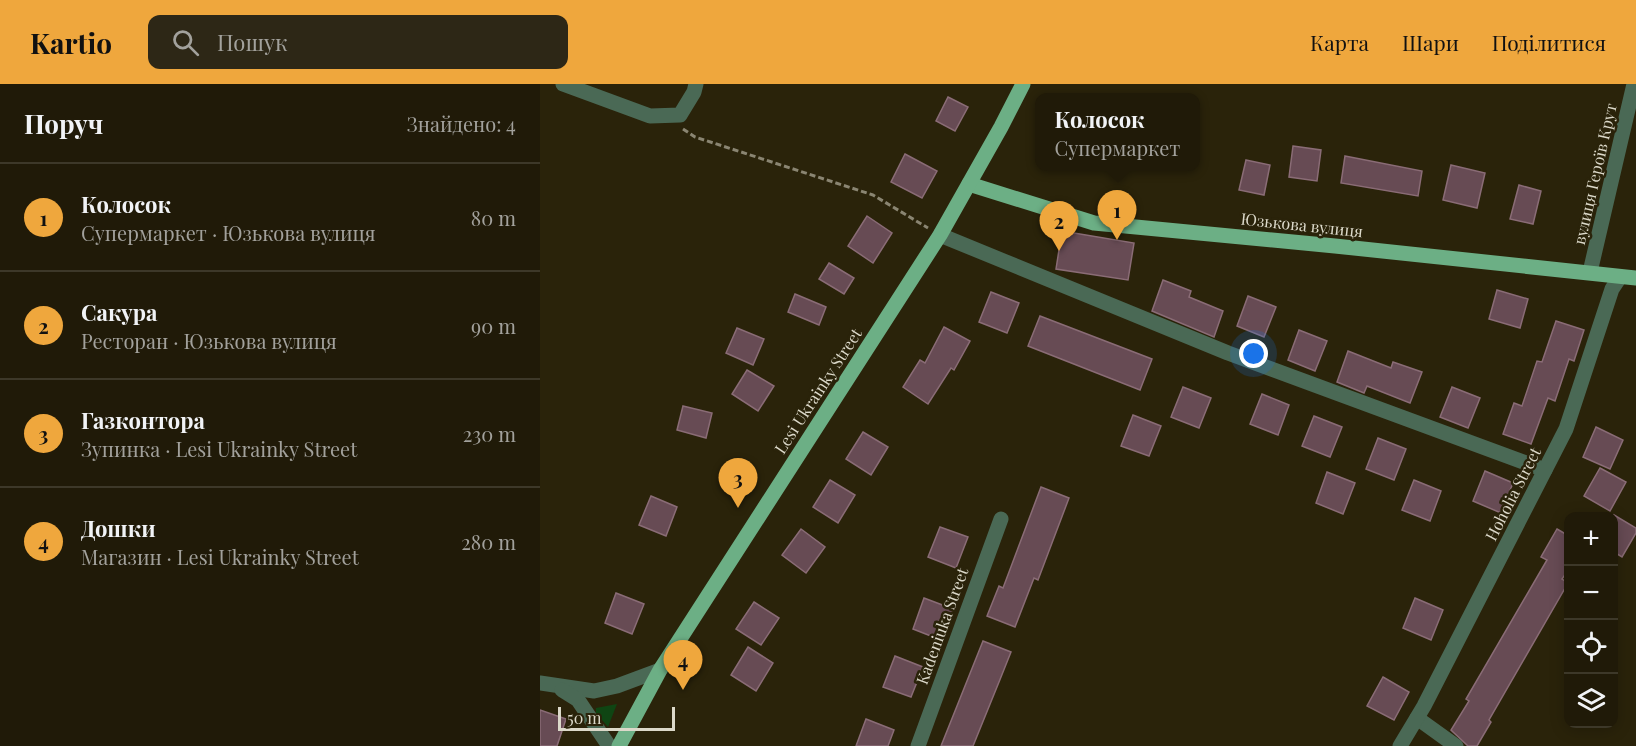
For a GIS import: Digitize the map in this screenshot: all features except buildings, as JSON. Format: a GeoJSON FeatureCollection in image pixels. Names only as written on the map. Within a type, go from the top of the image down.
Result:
{"type":"FeatureCollection","features":[{"type":"Feature","properties":{"kind":"main road","name":"Lesi Ukrainky Street"},"geometry":{"type":"LineString","coordinates":[[619,746],[660,670],[940,236],[1023,84]]}},
{"type":"Feature","properties":{"kind":"main road","name":"Юзькова вулиця"},"geometry":{"type":"LineString","coordinates":[[969,184],[1094,223],[1590,272],[1636,279]]}},
{"type":"Feature","properties":{"kind":"street"},"geometry":{"type":"LineString","coordinates":[[563,84],[650,116],[680,115],[694,92],[696,84]]}},
{"type":"Feature","properties":{"kind":"street","name":"вулиця Героїв Крут"},"geometry":{"type":"LineString","coordinates":[[1590,272],[1634,84]]}},
{"type":"Feature","properties":{"kind":"street"},"geometry":{"type":"LineString","coordinates":[[940,236],[1228,353],[1545,470]]}},
{"type":"Feature","properties":{"kind":"street","name":"Hoholia Street"},"geometry":{"type":"LineString","coordinates":[[1400,746],[1417,718],[1566,429],[1612,289],[1620,277]]}},
{"type":"Feature","properties":{"kind":"street","name":"Kadeniuka Street"},"geometry":{"type":"LineString","coordinates":[[918,746],[1001,519]]}},
{"type":"Feature","properties":{"kind":"street"},"geometry":{"type":"LineString","coordinates":[[540,683],[594,691],[617,686],[660,670]]}},
{"type":"Feature","properties":{"kind":"street"},"geometry":{"type":"LineString","coordinates":[[557,687],[578,700],[609,746]]}},
{"type":"Feature","properties":{"kind":"street"},"geometry":{"type":"LineString","coordinates":[[1417,718],[1456,746]]}},
{"type":"Feature","properties":{"kind":"path"},"geometry":{"type":"LineString","coordinates":[[680,115],[683,128],[695,137],[873,195],[940,236]]}},
{"type":"Feature","properties":{"kind":"green space"},"geometry":{"type":"Polygon","coordinates":[[[617,704],[608,727],[596,713],[596,708],[617,704]]]}},
{"type":"Feature","properties":{"kind":"place","name":"Колосок"},"geometry":{"type":"Point","coordinates":[1117,240]}},
{"type":"Feature","properties":{"kind":"place","name":"Сакура"},"geometry":{"type":"Point","coordinates":[1059,251]}},
{"type":"Feature","properties":{"kind":"place","name":"Газконтора"},"geometry":{"type":"Point","coordinates":[738,508]}},
{"type":"Feature","properties":{"kind":"place","name":"Дошки"},"geometry":{"type":"Point","coordinates":[683,690]}}]}
